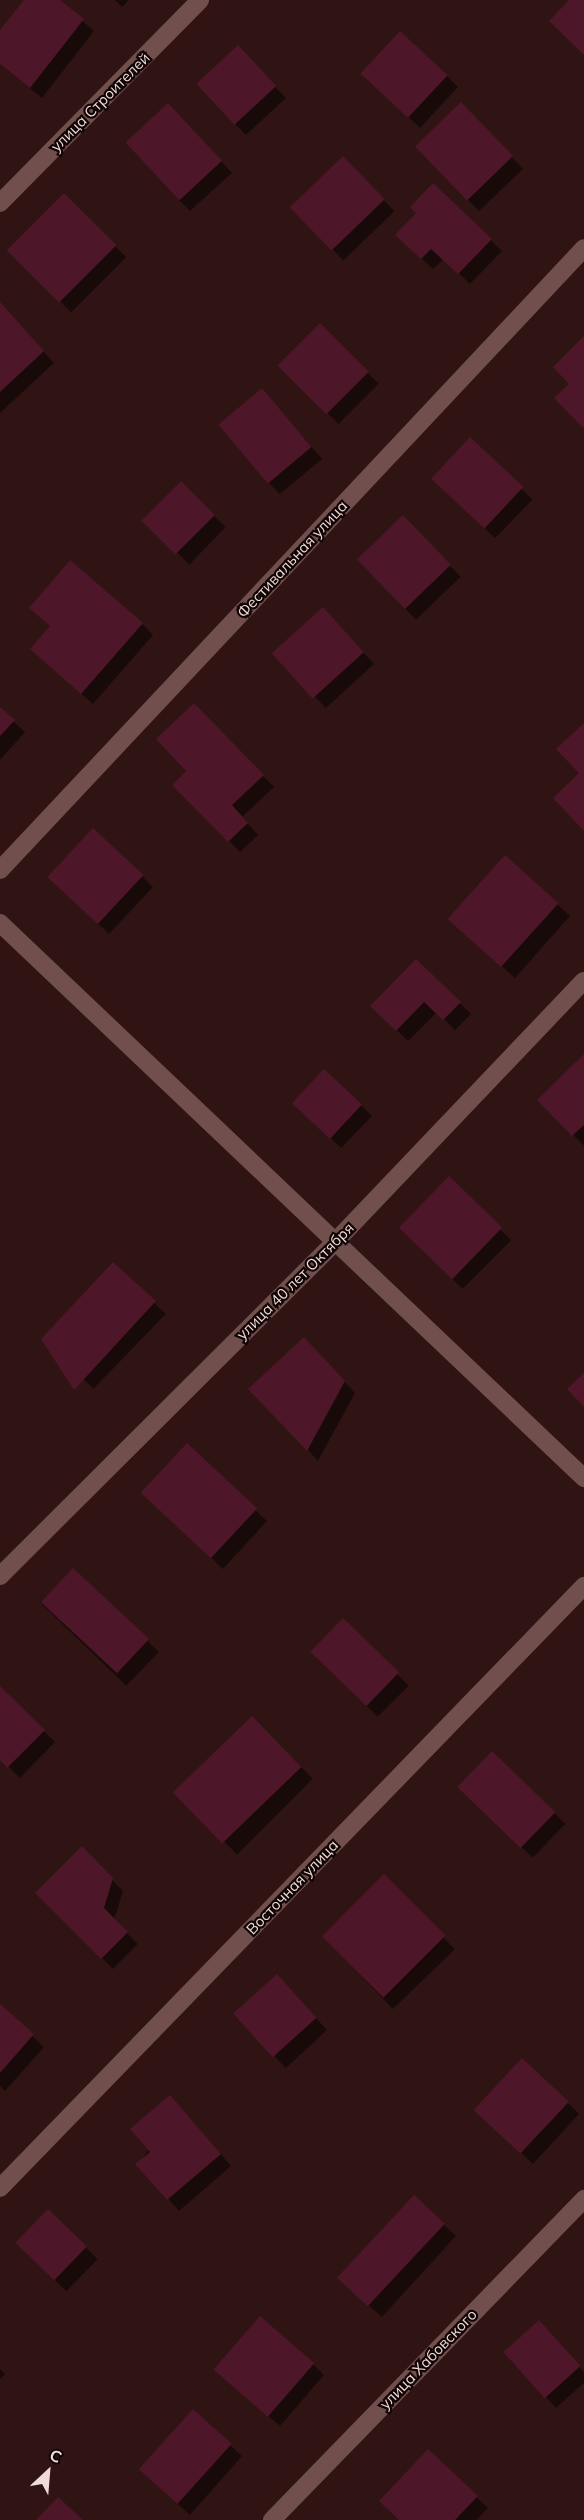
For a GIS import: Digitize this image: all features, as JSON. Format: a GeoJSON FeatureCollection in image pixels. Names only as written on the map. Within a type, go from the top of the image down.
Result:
{"type":"FeatureCollection","features":[{"type":"Feature","properties":{"kind":"street","name":"улица Строителей"},"geometry":{"type":"LineString","coordinates":[[0,203],[200,0]]}},
{"type":"Feature","properties":{"kind":"street","name":"Фестивальная улица"},"geometry":{"type":"LineString","coordinates":[[0,870],[584,248]]}},
{"type":"Feature","properties":{"kind":"street"},"geometry":{"type":"LineString","coordinates":[[0,923],[584,1478]]}},
{"type":"Feature","properties":{"kind":"street","name":"улица 40 лет Октября"},"geometry":{"type":"LineString","coordinates":[[0,1576],[336,1241],[584,981]]}},
{"type":"Feature","properties":{"kind":"street","name":"Восточная улица"},"geometry":{"type":"LineString","coordinates":[[0,2188],[584,1586]]}},
{"type":"Feature","properties":{"kind":"street","name":"улица Хабовского"},"geometry":{"type":"LineString","coordinates":[[272,2520],[584,2199]]}},
{"type":"Feature","properties":{"kind":"building"},"geometry":{"type":"Polygon","coordinates":[[[24,0],[60,0],[84,19],[30,88],[0,64],[0,30],[24,0]]]}},
{"type":"Feature","properties":{"kind":"building"},"geometry":{"type":"Polygon","coordinates":[[[569,0],[584,0],[584,55],[549,21],[569,0]]]}},
{"type":"Feature","properties":{"kind":"building"},"geometry":{"type":"Polygon","coordinates":[[[400,31],[448,75],[408,118],[360,73],[400,31]]]}},
{"type":"Feature","properties":{"kind":"building"},"geometry":{"type":"Polygon","coordinates":[[[238,45],[276,86],[235,125],[196,84],[238,45]]]}},
{"type":"Feature","properties":{"kind":"building"},"geometry":{"type":"Polygon","coordinates":[[[461,102],[513,156],[467,200],[415,146],[461,102]]]}},
{"type":"Feature","properties":{"kind":"building"},"geometry":{"type":"Polygon","coordinates":[[[168,103],[222,161],[179,200],[126,143],[168,103]]]}},
{"type":"Feature","properties":{"kind":"building"},"geometry":{"type":"Polygon","coordinates":[[[343,156],[385,199],[331,251],[290,207],[343,156]]]}},
{"type":"Feature","properties":{"kind":"building"},"geometry":{"type":"Polygon","coordinates":[[[433,183],[492,239],[458,274],[431,249],[421,259],[395,235],[416,213],[410,207],[433,183]]]}},
{"type":"Feature","properties":{"kind":"building"},"geometry":{"type":"Polygon","coordinates":[[[64,193],[116,245],[59,303],[7,250],[64,193]]]}},
{"type":"Feature","properties":{"kind":"building"},"geometry":{"type":"Polygon","coordinates":[[[0,302],[44,351],[0,392],[0,302]]]}},
{"type":"Feature","properties":{"kind":"building"},"geometry":{"type":"Polygon","coordinates":[[[320,323],[369,372],[326,414],[278,365],[320,323]]]}},
{"type":"Feature","properties":{"kind":"building"},"geometry":{"type":"Polygon","coordinates":[[[584,336],[583,428],[554,398],[569,384],[553,367],[584,336]]]}},
{"type":"Feature","properties":{"kind":"building"},"geometry":{"type":"Polygon","coordinates":[[[262,388],[311,447],[268,484],[218,425],[262,388]]]}},
{"type":"Feature","properties":{"kind":"building"},"geometry":{"type":"Polygon","coordinates":[[[470,437],[523,487],[485,528],[431,479],[470,437]]]}},
{"type":"Feature","properties":{"kind":"building"},"geometry":{"type":"Polygon","coordinates":[[[181,481],[215,515],[175,555],[141,521],[181,481]]]}},
{"type":"Feature","properties":{"kind":"building"},"geometry":{"type":"Polygon","coordinates":[[[403,515],[451,565],[405,609],[357,559],[403,515]]]}},
{"type":"Feature","properties":{"kind":"building"},"geometry":{"type":"Polygon","coordinates":[[[70,560],[143,623],[81,694],[30,649],[50,626],[29,608],[70,560]]]}},
{"type":"Feature","properties":{"kind":"building"},"geometry":{"type":"Polygon","coordinates":[[[323,607],[364,652],[313,699],[272,653],[323,607]]]}},
{"type":"Feature","properties":{"kind":"building"},"geometry":{"type":"Polygon","coordinates":[[[194,703],[264,775],[232,805],[248,823],[228,842],[172,785],[186,771],[156,739],[194,703]]]}},
{"type":"Feature","properties":{"kind":"building"},"geometry":{"type":"Polygon","coordinates":[[[0,707],[15,720],[0,736],[0,707]]]}},
{"type":"Feature","properties":{"kind":"building"},"geometry":{"type":"Polygon","coordinates":[[[584,723],[584,831],[553,798],[579,773],[556,749],[584,723]]]}},
{"type":"Feature","properties":{"kind":"building"},"geometry":{"type":"Polygon","coordinates":[[[93,828],[143,875],[98,924],[47,877],[93,828]]]}},
{"type":"Feature","properties":{"kind":"building"},"geometry":{"type":"Polygon","coordinates":[[[505,855],[559,903],[501,967],[447,919],[505,855]]]}},
{"type":"Feature","properties":{"kind":"building"},"geometry":{"type":"Polygon","coordinates":[[[416,959],[461,1002],[443,1020],[424,1002],[396,1031],[370,1006],[416,959]]]}},
{"type":"Feature","properties":{"kind":"building"},"geometry":{"type":"Polygon","coordinates":[[[584,1054],[584,1125],[572,1136],[537,1100],[584,1054]]]}},
{"type":"Feature","properties":{"kind":"building"},"geometry":{"type":"Polygon","coordinates":[[[324,1069],[362,1104],[330,1139],[292,1103],[324,1069]]]}},
{"type":"Feature","properties":{"kind":"building"},"geometry":{"type":"Polygon","coordinates":[[[449,1176],[502,1227],[452,1279],[399,1228],[449,1176]]]}},
{"type":"Feature","properties":{"kind":"building"},"geometry":{"type":"Polygon","coordinates":[[[113,1262],[156,1301],[74,1390],[41,1339],[113,1262]]]}},
{"type":"Feature","properties":{"kind":"building"},"geometry":{"type":"Polygon","coordinates":[[[304,1337],[345,1381],[307,1451],[248,1389],[304,1337]]]}},
{"type":"Feature","properties":{"kind":"building"},"geometry":{"type":"Polygon","coordinates":[[[584,1373],[584,1407],[567,1389],[584,1373]]]}},
{"type":"Feature","properties":{"kind":"building"},"geometry":{"type":"Polygon","coordinates":[[[187,1443],[257,1508],[211,1558],[141,1493],[187,1443]]]}},
{"type":"Feature","properties":{"kind":"building"},"geometry":{"type":"Polygon","coordinates":[[[73,1568],[149,1639],[117,1673],[41,1602],[73,1568]]]}},
{"type":"Feature","properties":{"kind":"building"},"geometry":{"type":"Polygon","coordinates":[[[343,1618],[399,1672],[366,1706],[310,1652],[343,1618]]]}},
{"type":"Feature","properties":{"kind":"building"},"geometry":{"type":"Polygon","coordinates":[[[0,1686],[45,1730],[7,1768],[0,1760],[0,1686]]]}},
{"type":"Feature","properties":{"kind":"building"},"geometry":{"type":"Polygon","coordinates":[[[252,1716],[301,1767],[222,1843],[173,1792],[252,1716]]]}},
{"type":"Feature","properties":{"kind":"building"},"geometry":{"type":"Polygon","coordinates":[[[492,1751],[555,1812],[521,1848],[457,1787],[492,1751]]]}},
{"type":"Feature","properties":{"kind":"building"},"geometry":{"type":"Polygon","coordinates":[[[82,1846],[113,1878],[104,1908],[128,1932],[101,1959],[35,1893],[82,1846]]]}},
{"type":"Feature","properties":{"kind":"building"},"geometry":{"type":"Polygon","coordinates":[[[384,1874],[446,1936],[383,1998],[322,1936],[384,1874]]]}},
{"type":"Feature","properties":{"kind":"building"},"geometry":{"type":"Polygon","coordinates":[[[277,1974],[316,2018],[273,2057],[233,2013],[277,1974]]]}},
{"type":"Feature","properties":{"kind":"building"},"geometry":{"type":"Polygon","coordinates":[[[0,2004],[34,2034],[0,2073],[0,2004]]]}},
{"type":"Feature","properties":{"kind":"building"},"geometry":{"type":"Polygon","coordinates":[[[522,2058],[569,2102],[520,2154],[474,2110],[522,2058]]]}},
{"type":"Feature","properties":{"kind":"building"},"geometry":{"type":"Polygon","coordinates":[[[170,2095],[221,2154],[167,2200],[135,2164],[150,2152],[130,2129],[170,2095]]]}},
{"type":"Feature","properties":{"kind":"building"},"geometry":{"type":"Polygon","coordinates":[[[414,2195],[445,2224],[368,2306],[337,2278],[414,2195]]]}},
{"type":"Feature","properties":{"kind":"building"},"geometry":{"type":"Polygon","coordinates":[[[48,2209],[87,2247],[54,2280],[15,2243],[48,2209]]]}},
{"type":"Feature","properties":{"kind":"building"},"geometry":{"type":"Polygon","coordinates":[[[260,2316],[314,2363],[268,2417],[213,2370],[260,2316]]]}},
{"type":"Feature","properties":{"kind":"building"},"geometry":{"type":"Polygon","coordinates":[[[539,2320],[580,2366],[545,2398],[503,2352],[539,2320]]]}},
{"type":"Feature","properties":{"kind":"building"},"geometry":{"type":"Polygon","coordinates":[[[193,2409],[232,2444],[177,2504],[139,2469],[193,2409]]]}},
{"type":"Feature","properties":{"kind":"building"},"geometry":{"type":"Polygon","coordinates":[[[428,2449],[478,2496],[455,2520],[399,2520],[379,2501],[428,2449]]]}},
{"type":"Feature","properties":{"kind":"building"},"geometry":{"type":"Polygon","coordinates":[[[58,2497],[83,2520],[36,2520],[58,2497]]]}}]}
